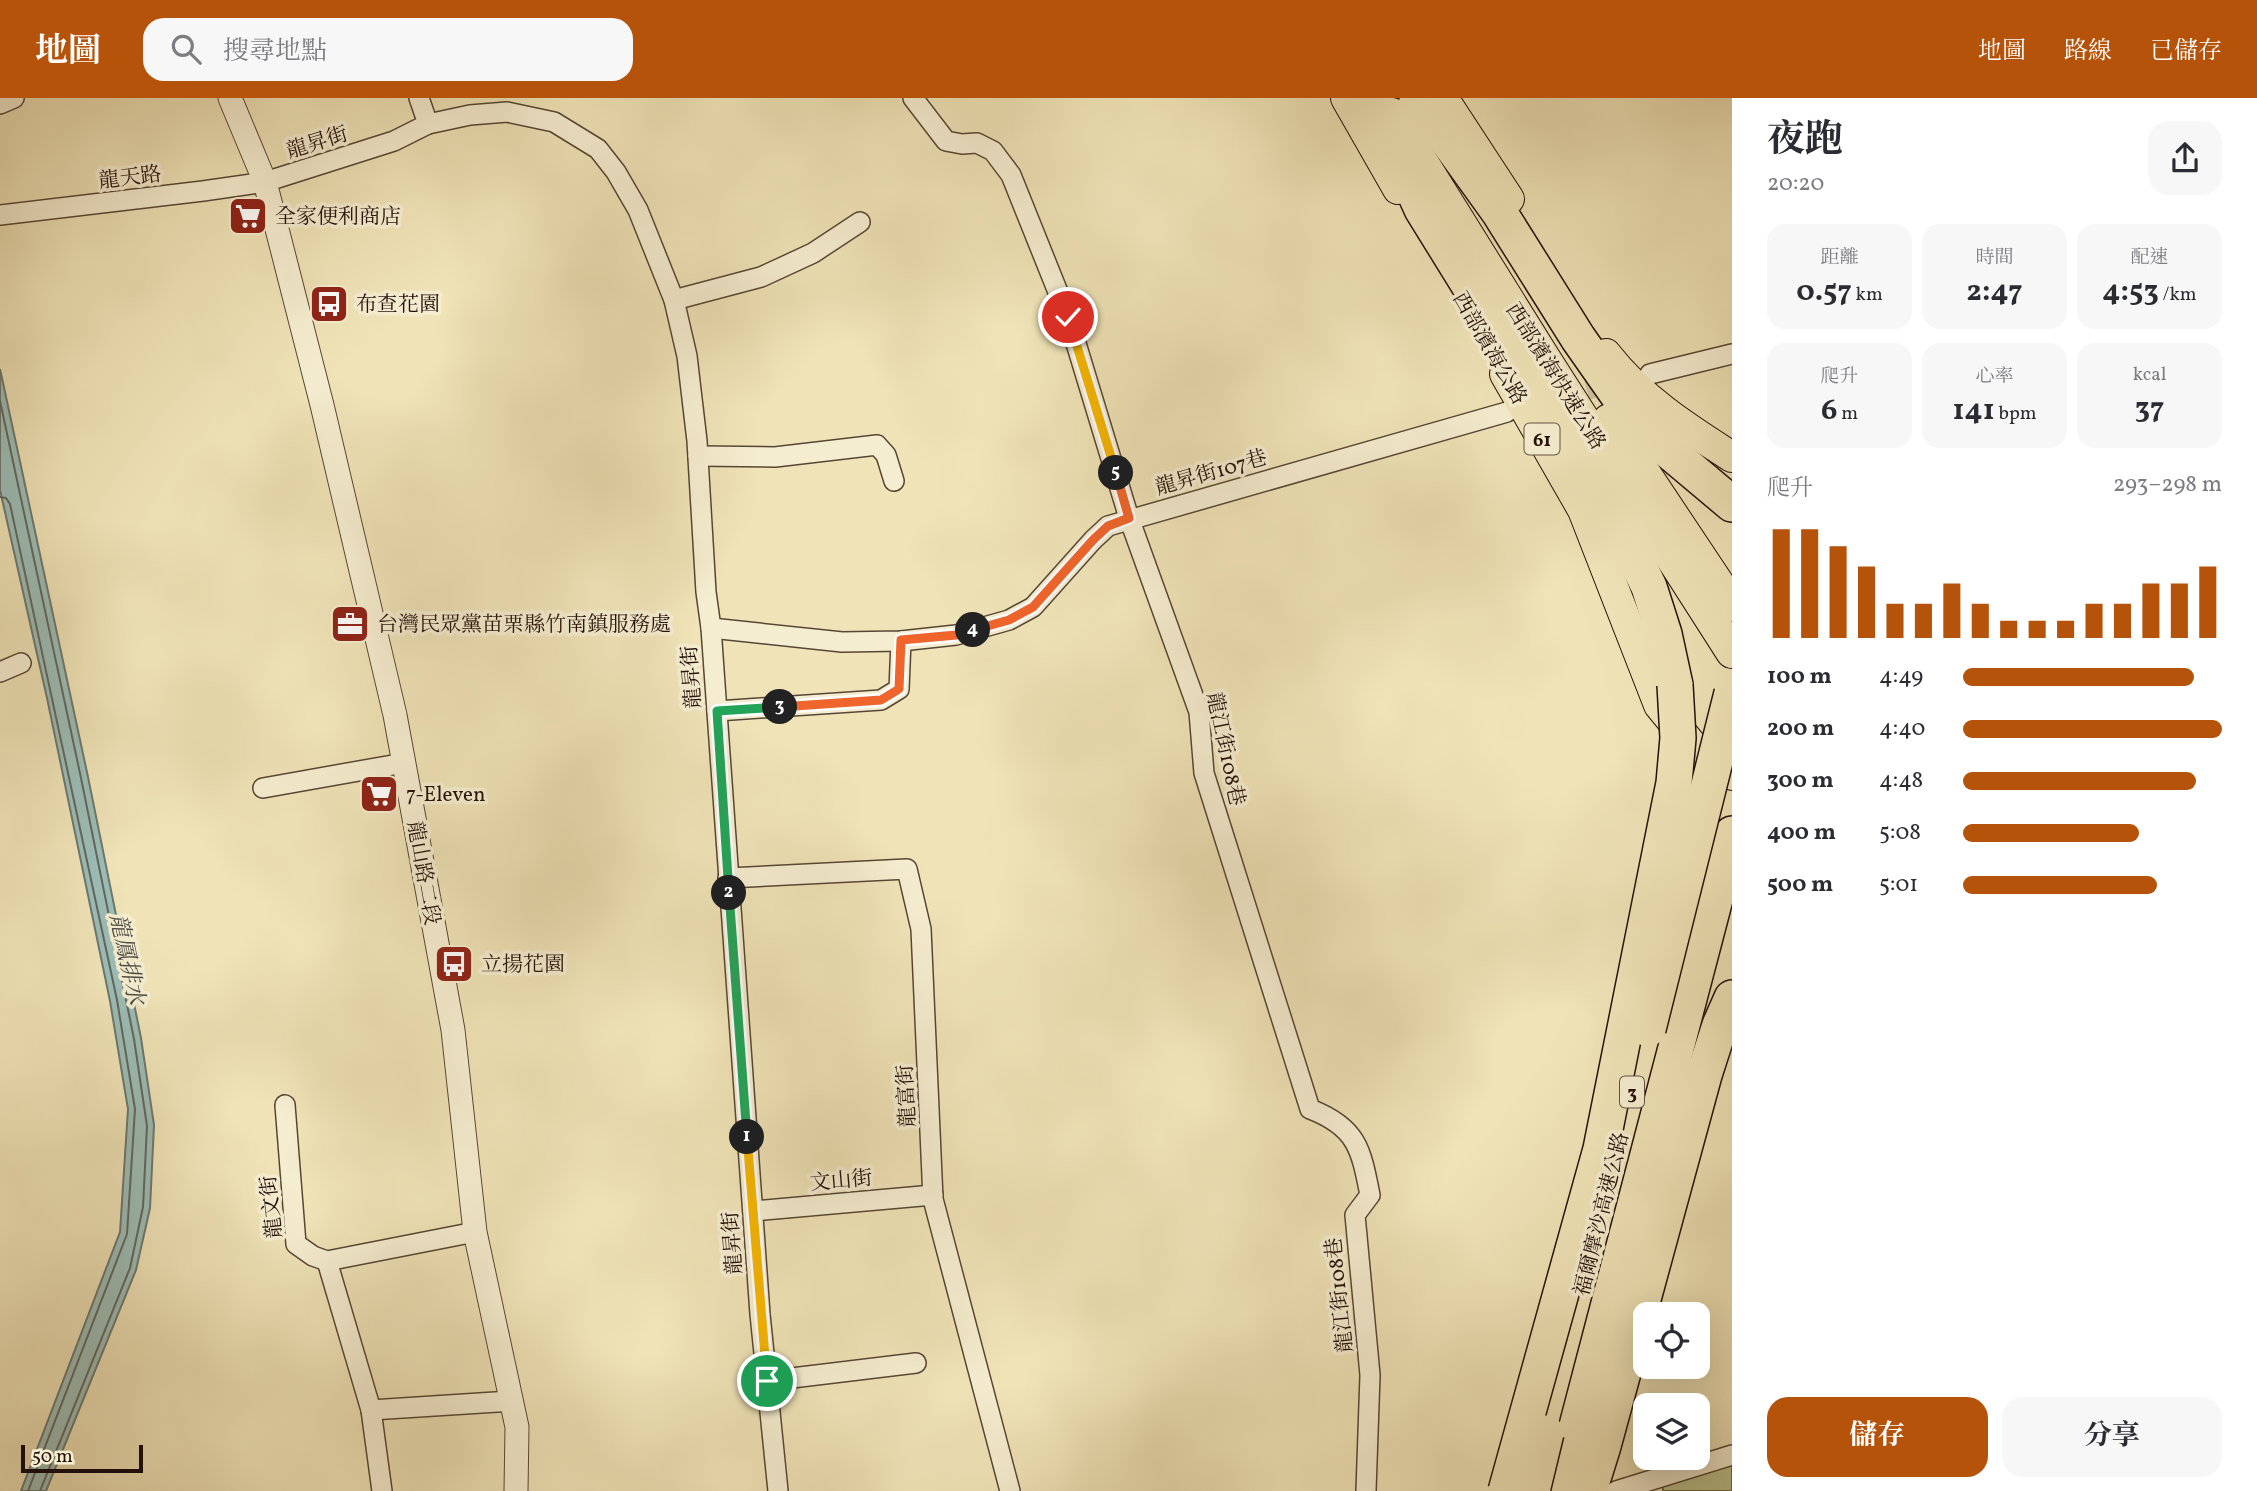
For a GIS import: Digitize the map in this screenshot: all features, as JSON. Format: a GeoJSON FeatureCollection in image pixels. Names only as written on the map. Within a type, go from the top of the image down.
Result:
{"type":"FeatureCollection","features":[{"type":"Feature","properties":{"kind":"highway"},"geometry":{"type":"LineString","coordinates":[[1372,98],[1422,209],[1626,539],[1648,587],[1664,634],[1675,685],[1678,738],[1674,783],[1601,1149],[1506,1491]]}},
{"type":"Feature","properties":{"kind":"highway","name":"西部濱海快速公路"},"geometry":{"type":"LineString","coordinates":[[1382,98],[1732,652]]}},
{"type":"Feature","properties":{"kind":"highway","name":"西部濱海快速公路"},"geometry":{"type":"LineString","coordinates":[[1409,98],[1558,344],[1732,605]]}},
{"type":"Feature","properties":{"kind":"highway"},"geometry":{"type":"LineString","coordinates":[[1416,98],[1499,212]]}},
{"type":"Feature","properties":{"kind":"highway"},"geometry":{"type":"LineString","coordinates":[[1436,98],[1499,212],[1578,338],[1625,405],[1657,440],[1732,504]]}},
{"type":"Feature","properties":{"kind":"highway","name":"福爾摩沙高速公路"},"geometry":{"type":"LineString","coordinates":[[1532,1491],[1732,693]]}},
{"type":"Feature","properties":{"kind":"highway","name":"福爾摩沙高速公路"},"geometry":{"type":"LineString","coordinates":[[1560,1491],[1732,834]]}},
{"type":"Feature","properties":{"kind":"highway"},"geometry":{"type":"LineString","coordinates":[[1589,1491],[1704,1075],[1732,998]]}},
{"type":"Feature","properties":{"kind":"main road","name":"西部濱海公路"},"geometry":{"type":"LineString","coordinates":[[1346,98],[1583,509],[1659,705],[1696,750],[1732,775]]}},
{"type":"Feature","properties":{"kind":"main road"},"geometry":{"type":"LineString","coordinates":[[1443,98],[1534,236],[1607,355],[1637,390],[1676,422],[1732,457]]}},
{"type":"Feature","properties":{"kind":"street"},"geometry":{"type":"LineString","coordinates":[[0,104],[14,98]]}},
{"type":"Feature","properties":{"kind":"street","name":"龍山路二段"},"geometry":{"type":"LineString","coordinates":[[230,98],[264,182],[325,418],[395,715],[453,1030],[475,1232],[517,1427],[516,1491]]}},
{"type":"Feature","properties":{"kind":"street"},"geometry":{"type":"LineString","coordinates":[[419,98],[428,124]]}},
{"type":"Feature","properties":{"kind":"street","name":"龍江街108巷"},"geometry":{"type":"LineString","coordinates":[[913,98],[946,141],[977,143],[993,151],[1011,175],[1068,317],[1129,518],[1199,712],[1204,773],[1310,1109],[1334,1118],[1350,1133],[1363,1160],[1370,1195],[1355,1216],[1370,1375],[1366,1491]]}},
{"type":"Feature","properties":{"kind":"street","name":"龍昇街"},"geometry":{"type":"LineString","coordinates":[[264,182],[394,141],[428,124],[470,115],[507,112],[554,122],[598,149],[616,172],[635,203],[674,300],[687,356],[698,456],[753,1211],[778,1491]]}},
{"type":"Feature","properties":{"kind":"street","name":"龍天路"},"geometry":{"type":"LineString","coordinates":[[0,215],[264,182]]}},
{"type":"Feature","properties":{"kind":"street"},"geometry":{"type":"LineString","coordinates":[[674,300],[761,277],[813,253],[860,222]]}},
{"type":"Feature","properties":{"kind":"street"},"geometry":{"type":"LineString","coordinates":[[1650,374],[1732,354]]}},
{"type":"Feature","properties":{"kind":"street","name":"龍昇街107巷"},"geometry":{"type":"LineString","coordinates":[[711,628],[842,642],[956,635],[1009,620],[1033,607],[1108,526],[1507,412]]}},
{"type":"Feature","properties":{"kind":"street"},"geometry":{"type":"LineString","coordinates":[[698,456],[775,457],[877,445],[887,455],[894,481]]}},
{"type":"Feature","properties":{"kind":"street"},"geometry":{"type":"LineString","coordinates":[[717,711],[881,700],[899,689],[901,640]]}},
{"type":"Feature","properties":{"kind":"street"},"geometry":{"type":"LineString","coordinates":[[0,672],[21,663]]}},
{"type":"Feature","properties":{"kind":"street"},"geometry":{"type":"LineString","coordinates":[[263,788],[404,763]]}},
{"type":"Feature","properties":{"kind":"street","name":"龍富街"},"geometry":{"type":"LineString","coordinates":[[728,878],[907,869],[921,929],[933,1195],[1010,1491]]}},
{"type":"Feature","properties":{"kind":"street","name":"龍文街"},"geometry":{"type":"LineString","coordinates":[[285,1105],[296,1244],[313,1256],[327,1261]]}},
{"type":"Feature","properties":{"kind":"street","name":"文山街"},"geometry":{"type":"LineString","coordinates":[[753,1211],[933,1195]]}},
{"type":"Feature","properties":{"kind":"street"},"geometry":{"type":"LineString","coordinates":[[382,1491],[371,1409],[327,1261],[475,1232]]}},
{"type":"Feature","properties":{"kind":"street"},"geometry":{"type":"LineString","coordinates":[[767,1381],[916,1363]]}},
{"type":"Feature","properties":{"kind":"street"},"geometry":{"type":"LineString","coordinates":[[371,1409],[512,1401]]}},
{"type":"Feature","properties":{"kind":"street"},"geometry":{"type":"LineString","coordinates":[[1616,1491],[1656,1485],[1732,1455]]}},
{"type":"Feature","properties":{"kind":"green space"},"geometry":{"type":"Polygon","coordinates":[[[1732,1463],[1732,1491],[1663,1491],[1663,1482],[1732,1463]]]}},
{"type":"Feature","properties":{"kind":"water"},"geometry":{"type":"Polygon","coordinates":[[[0,369],[88,777],[141,1038],[154,1125],[150,1208],[136,1270],[46,1491],[21,1491],[120,1232],[128,1109],[110,1001],[47,698],[0,490],[0,369]]]}},
{"type":"Feature","properties":{"kind":"tunnel"},"geometry":{"type":"LineString","coordinates":[[1559,398],[1618,382]]}},
{"type":"Feature","properties":{"kind":"place","name":"全家便利商店"},"geometry":{"type":"Point","coordinates":[248,216]}},
{"type":"Feature","properties":{"kind":"place","name":"布查花園"},"geometry":{"type":"Point","coordinates":[329,304]}},
{"type":"Feature","properties":{"kind":"place","name":"台灣民眾黨苗栗縣竹南鎮服務處"},"geometry":{"type":"Point","coordinates":[350,624]}},
{"type":"Feature","properties":{"kind":"place","name":"7-Eleven"},"geometry":{"type":"Point","coordinates":[379,794]}},
{"type":"Feature","properties":{"kind":"place","name":"立揚花園"},"geometry":{"type":"Point","coordinates":[454,964]}},
{"type":"Feature","properties":{"kind":"route"},"geometry":{"type":"LineString","coordinates":[[767,1381],[717,711],[881,700],[899,689],[901,640],[956,635],[1009,620],[1033,607],[1108,526],[1129,518],[1068,317]]}},
{"type":"Feature","properties":{"kind":"water label","name":"龍鳳排水"},"geometry":{"type":"Point","coordinates":[128,959]}}]}
